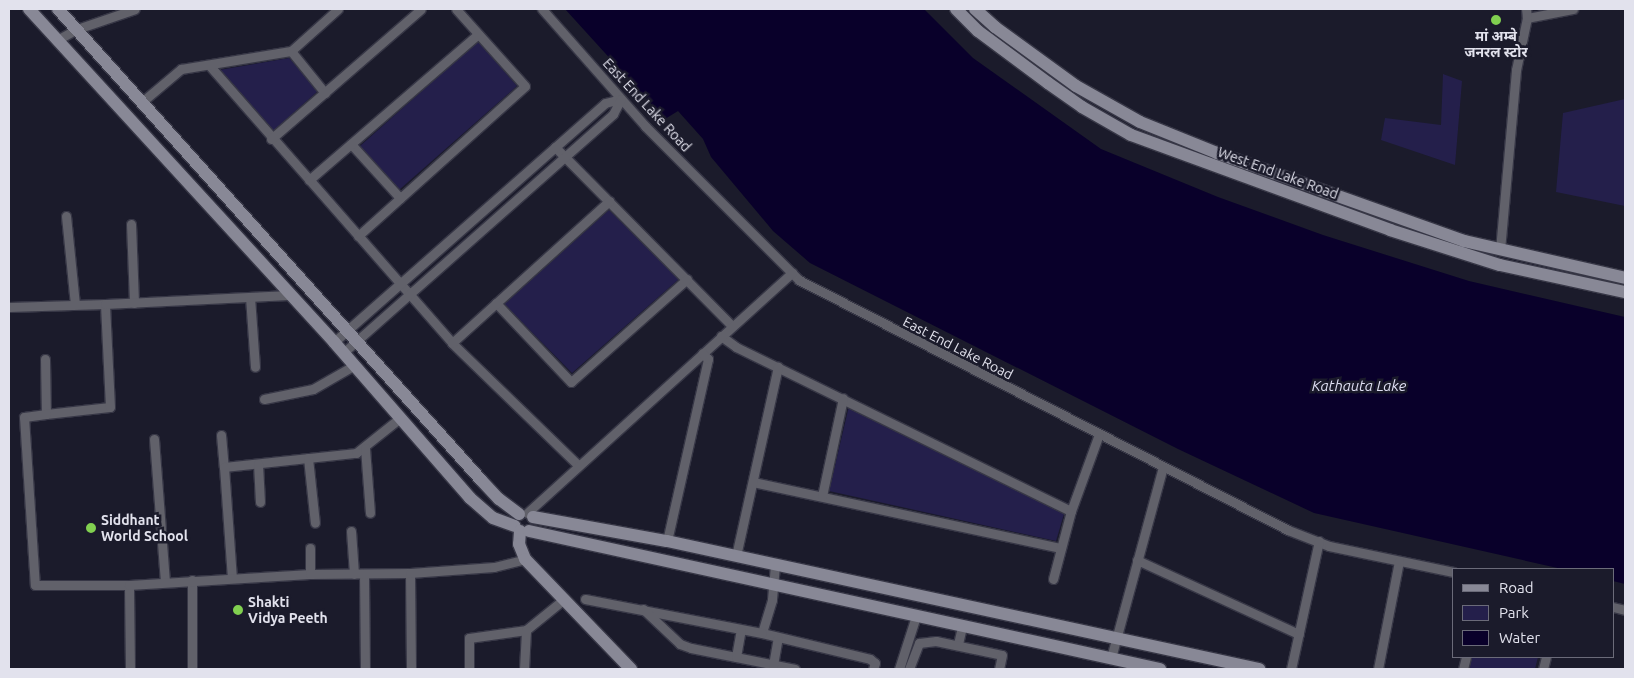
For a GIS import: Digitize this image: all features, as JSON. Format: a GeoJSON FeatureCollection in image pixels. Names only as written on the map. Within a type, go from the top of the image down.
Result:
{"type":"FeatureCollection","features":[{"type":"Feature","properties":{"kind":"street"},"geometry":{"type":"LineString","coordinates":[[30,9],[289,295],[334,342],[470,498],[493,518],[521,529],[772,589],[916,616],[1159,669]]}},
{"type":"Feature","properties":{"kind":"street"},"geometry":{"type":"LineString","coordinates":[[58,9],[143,101],[499,499],[526,514],[667,541],[1259,669]]}},
{"type":"Feature","properties":{"kind":"street"},"geometry":{"type":"LineString","coordinates":[[57,40],[77,29],[135,9]]}},
{"type":"Feature","properties":{"kind":"street"},"geometry":{"type":"LineString","coordinates":[[143,101],[181,69],[291,51],[338,9]]}},
{"type":"Feature","properties":{"kind":"street"},"geometry":{"type":"LineString","coordinates":[[271,139],[421,9]]}},
{"type":"Feature","properties":{"kind":"street"},"geometry":{"type":"LineString","coordinates":[[358,236],[525,86],[456,9]]}},
{"type":"Feature","properties":{"kind":"street","name":"East End Lake Road"},"geometry":{"type":"LineString","coordinates":[[542,9],[621,98],[799,280],[883,325],[1099,434],[1319,542],[1452,572]]}},
{"type":"Feature","properties":{"kind":"street"},"geometry":{"type":"LineString","coordinates":[[1500,250],[1516,70],[1527,13],[1573,9]]}},
{"type":"Feature","properties":{"kind":"street","name":"West End Lake Road"},"geometry":{"type":"LineString","coordinates":[[967,11],[995,27],[1076,86],[1140,122],[1418,225],[1500,250],[1625,278]]}},
{"type":"Feature","properties":{"kind":"street","name":"West End Lake Road"},"geometry":{"type":"LineString","coordinates":[[967,11],[978,31],[1082,107],[1131,135],[1390,230],[1500,265],[1625,292]]}},
{"type":"Feature","properties":{"kind":"street"},"geometry":{"type":"LineString","coordinates":[[309,180],[478,34]]}},
{"type":"Feature","properties":{"kind":"street"},"geometry":{"type":"LineString","coordinates":[[291,51],[325,93]]}},
{"type":"Feature","properties":{"kind":"street"},"geometry":{"type":"LineString","coordinates":[[209,65],[271,139],[452,343],[577,464]]}},
{"type":"Feature","properties":{"kind":"street"},"geometry":{"type":"LineString","coordinates":[[334,342],[605,103],[621,98]]}},
{"type":"Feature","properties":{"kind":"street"},"geometry":{"type":"LineString","coordinates":[[342,353],[358,341],[613,114],[621,98]]}},
{"type":"Feature","properties":{"kind":"street"},"geometry":{"type":"LineString","coordinates":[[352,144],[400,198]]}},
{"type":"Feature","properties":{"kind":"street"},"geometry":{"type":"LineString","coordinates":[[555,147],[732,326]]}},
{"type":"Feature","properties":{"kind":"street"},"geometry":{"type":"LineString","coordinates":[[452,343],[610,202]]}},
{"type":"Feature","properties":{"kind":"street"},"geometry":{"type":"LineString","coordinates":[[66,216],[75,305]]}},
{"type":"Feature","properties":{"kind":"street"},"geometry":{"type":"LineString","coordinates":[[131,224],[134,303]]}},
{"type":"Feature","properties":{"kind":"street"},"geometry":{"type":"LineString","coordinates":[[631,669],[525,559],[519,544],[521,529],[514,520],[526,514],[577,464],[792,272]]}},
{"type":"Feature","properties":{"kind":"street"},"geometry":{"type":"LineString","coordinates":[[496,304],[570,382],[687,280]]}},
{"type":"Feature","properties":{"kind":"street"},"geometry":{"type":"LineString","coordinates":[[9,307],[289,295]]}},
{"type":"Feature","properties":{"kind":"street"},"geometry":{"type":"LineString","coordinates":[[250,297],[255,367]]}},
{"type":"Feature","properties":{"kind":"street"},"geometry":{"type":"LineString","coordinates":[[105,304],[110,407],[24,417],[35,585],[129,585],[166,581],[310,574],[410,573],[494,567],[525,559]]}},
{"type":"Feature","properties":{"kind":"street"},"geometry":{"type":"LineString","coordinates":[[721,336],[778,367],[1071,511]]}},
{"type":"Feature","properties":{"kind":"street"},"geometry":{"type":"LineString","coordinates":[[667,541],[708,359],[702,353]]}},
{"type":"Feature","properties":{"kind":"street"},"geometry":{"type":"LineString","coordinates":[[45,359],[46,414]]}},
{"type":"Feature","properties":{"kind":"street"},"geometry":{"type":"LineString","coordinates":[[264,399],[313,389],[353,366]]}},
{"type":"Feature","properties":{"kind":"street"},"geometry":{"type":"LineString","coordinates":[[736,556],[778,367]]}},
{"type":"Feature","properties":{"kind":"street"},"geometry":{"type":"LineString","coordinates":[[822,496],[843,398]]}},
{"type":"Feature","properties":{"kind":"street"},"geometry":{"type":"LineString","coordinates":[[224,467],[356,454],[400,418]]}},
{"type":"Feature","properties":{"kind":"street"},"geometry":{"type":"LineString","coordinates":[[1053,579],[1071,511],[1099,434]]}},
{"type":"Feature","properties":{"kind":"street"},"geometry":{"type":"LineString","coordinates":[[221,436],[232,578]]}},
{"type":"Feature","properties":{"kind":"street"},"geometry":{"type":"LineString","coordinates":[[154,439],[166,581]]}},
{"type":"Feature","properties":{"kind":"street"},"geometry":{"type":"LineString","coordinates":[[365,448],[370,513]]}},
{"type":"Feature","properties":{"kind":"street"},"geometry":{"type":"LineString","coordinates":[[308,458],[315,523]]}},
{"type":"Feature","properties":{"kind":"street"},"geometry":{"type":"LineString","coordinates":[[258,464],[260,502]]}},
{"type":"Feature","properties":{"kind":"street"},"geometry":{"type":"LineString","coordinates":[[1111,658],[1163,466]]}},
{"type":"Feature","properties":{"kind":"street"},"geometry":{"type":"LineString","coordinates":[[753,482],[1061,548]]}},
{"type":"Feature","properties":{"kind":"street"},"geometry":{"type":"LineString","coordinates":[[521,529],[534,523],[526,514]]}},
{"type":"Feature","properties":{"kind":"street"},"geometry":{"type":"LineString","coordinates":[[351,531],[354,574]]}},
{"type":"Feature","properties":{"kind":"street"},"geometry":{"type":"LineString","coordinates":[[1291,669],[1319,542]]}},
{"type":"Feature","properties":{"kind":"street"},"geometry":{"type":"LineString","coordinates":[[310,548],[310,574]]}},
{"type":"Feature","properties":{"kind":"street"},"geometry":{"type":"LineString","coordinates":[[1137,560],[1299,634]]}},
{"type":"Feature","properties":{"kind":"street"},"geometry":{"type":"LineString","coordinates":[[1378,669],[1399,561]]}},
{"type":"Feature","properties":{"kind":"street"},"geometry":{"type":"LineString","coordinates":[[762,633],[776,565]]}},
{"type":"Feature","properties":{"kind":"street"},"geometry":{"type":"LineString","coordinates":[[410,573],[411,669]]}},
{"type":"Feature","properties":{"kind":"street"},"geometry":{"type":"LineString","coordinates":[[364,574],[365,669]]}},
{"type":"Feature","properties":{"kind":"street"},"geometry":{"type":"LineString","coordinates":[[192,580],[192,669]]}},
{"type":"Feature","properties":{"kind":"street"},"geometry":{"type":"LineString","coordinates":[[129,585],[130,669]]}},
{"type":"Feature","properties":{"kind":"street"},"geometry":{"type":"LineString","coordinates":[[585,598],[762,633],[870,659],[875,663],[873,669]]}},
{"type":"Feature","properties":{"kind":"street"},"geometry":{"type":"LineString","coordinates":[[469,669],[469,638],[526,630],[563,600]]}},
{"type":"Feature","properties":{"kind":"street"},"geometry":{"type":"LineString","coordinates":[[643,609],[680,644],[795,669]]}},
{"type":"Feature","properties":{"kind":"street"},"geometry":{"type":"LineString","coordinates":[[899,669],[916,616]]}},
{"type":"Feature","properties":{"kind":"street"},"geometry":{"type":"LineString","coordinates":[[958,644],[962,626]]}},
{"type":"Feature","properties":{"kind":"street"},"geometry":{"type":"LineString","coordinates":[[736,657],[741,629]]}},
{"type":"Feature","properties":{"kind":"street"},"geometry":{"type":"LineString","coordinates":[[524,669],[526,630]]}},
{"type":"Feature","properties":{"kind":"street"},"geometry":{"type":"LineString","coordinates":[[773,665],[778,638]]}},
{"type":"Feature","properties":{"kind":"street"},"geometry":{"type":"LineString","coordinates":[[909,669],[919,642],[958,644],[1002,655],[999,669]]}},
{"type":"Feature","properties":{"kind":"green space"},"geometry":{"type":"Polygon","coordinates":[[[478,41],[517,86],[399,190],[360,146],[478,41]]]}},
{"type":"Feature","properties":{"kind":"green space"},"geometry":{"type":"Polygon","coordinates":[[[289,58],[318,91],[273,131],[219,70],[289,58]]]}},
{"type":"Feature","properties":{"kind":"green space"},"geometry":{"type":"Polygon","coordinates":[[[1443,74],[1462,81],[1455,165],[1381,140],[1385,118],[1441,125],[1443,74]]]}},
{"type":"Feature","properties":{"kind":"green space"},"geometry":{"type":"Polygon","coordinates":[[[1625,99],[1625,206],[1556,192],[1563,113],[1625,99]]]}},
{"type":"Feature","properties":{"kind":"green space"},"geometry":{"type":"Polygon","coordinates":[[[609,210],[679,279],[572,373],[504,304],[609,210]]]}},
{"type":"Feature","properties":{"kind":"green space"},"geometry":{"type":"Polygon","coordinates":[[[849,406],[1064,514],[1056,541],[829,491],[849,406]]]}},
{"type":"Feature","properties":{"kind":"green space"},"geometry":{"type":"Polygon","coordinates":[[[1472,658],[1538,658],[1535,669],[1469,669],[1472,658]]]}},
{"type":"Feature","properties":{"kind":"water","name":"Kathauta Lake"},"geometry":{"type":"Polygon","coordinates":[[[565,9],[924,9],[973,58],[1101,149],[1218,197],[1323,235],[1469,281],[1625,317],[1625,584],[1614,581],[1614,568],[1558,568],[1314,513],[1178,449],[810,263],[773,231],[711,157],[703,139],[678,111],[665,119],[565,9]]]}},
{"type":"Feature","properties":{"kind":"place","name":"मां अम्बे जनरल स्टोर"},"geometry":{"type":"Point","coordinates":[1496,20]}},
{"type":"Feature","properties":{"kind":"place","name":"Siddhant World School"},"geometry":{"type":"Point","coordinates":[91,528]}},
{"type":"Feature","properties":{"kind":"place","name":"Shakti Vidya Peeth"},"geometry":{"type":"Point","coordinates":[238,610]}}]}
